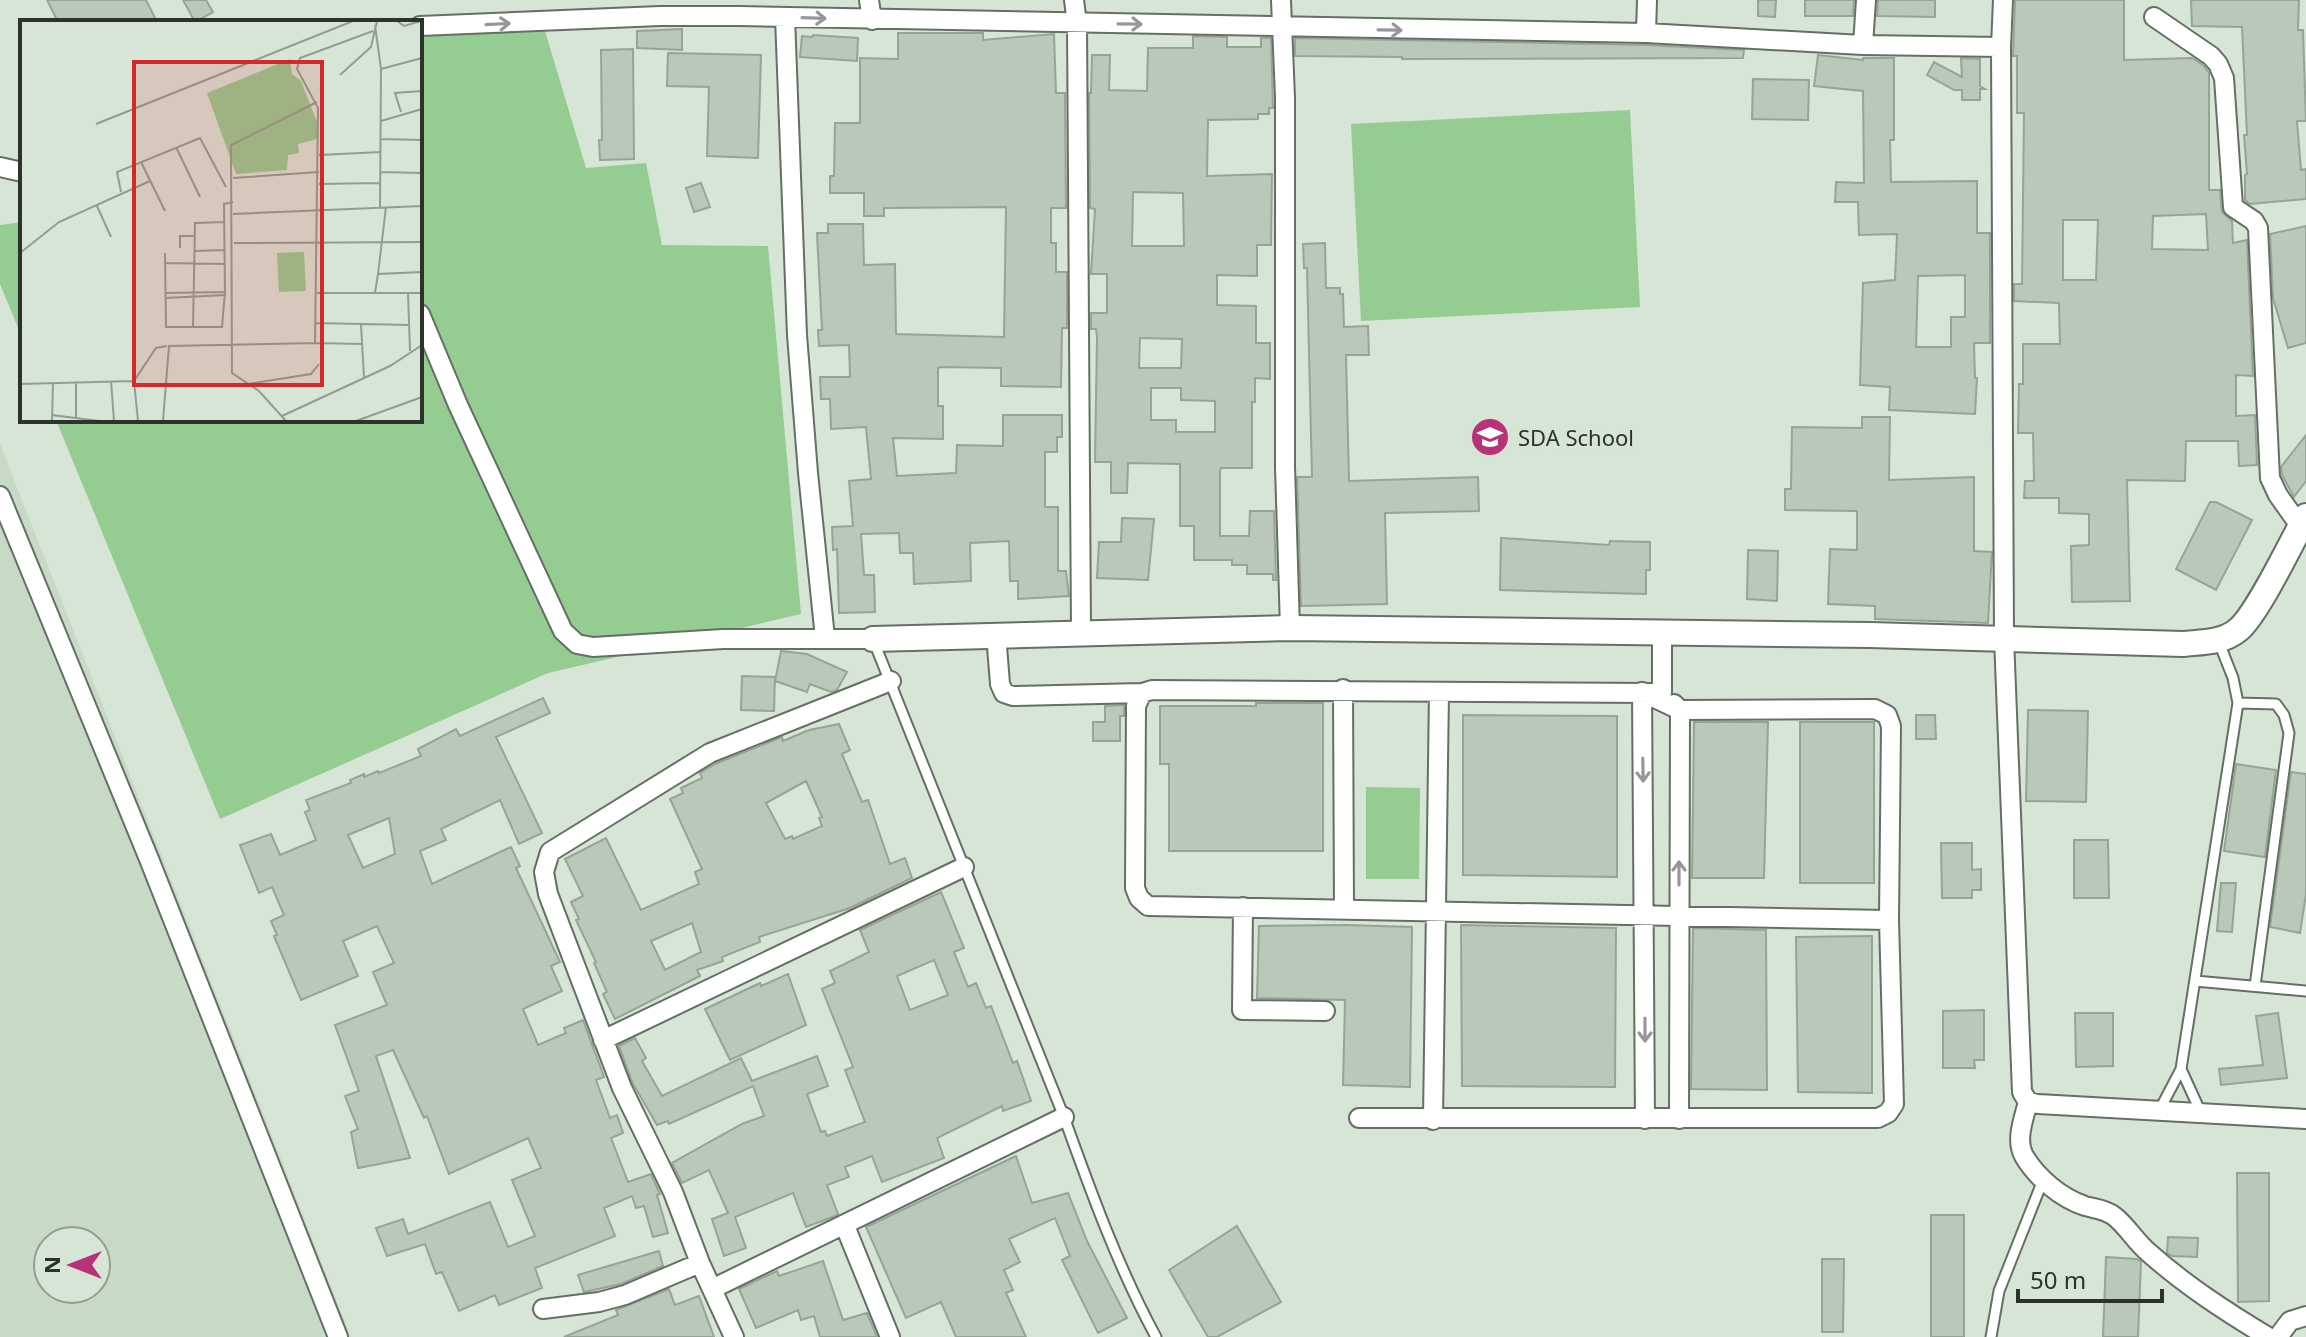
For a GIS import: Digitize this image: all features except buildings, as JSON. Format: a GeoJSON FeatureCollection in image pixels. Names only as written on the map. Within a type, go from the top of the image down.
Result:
{"type":"FeatureCollection","features":[{"type":"Feature","properties":{"kind":"street"},"geometry":{"type":"LineString","coordinates":[[869,0],[872,20]]}},
{"type":"Feature","properties":{"kind":"street"},"geometry":{"type":"LineString","coordinates":[[1074,0],[1077,24],[1081,632]]}},
{"type":"Feature","properties":{"kind":"street"},"geometry":{"type":"LineString","coordinates":[[1281,0],[1285,98],[1285,467],[1290,628]]}},
{"type":"Feature","properties":{"kind":"street"},"geometry":{"type":"LineString","coordinates":[[1646,33],[1647,0]]}},
{"type":"Feature","properties":{"kind":"street"},"geometry":{"type":"LineString","coordinates":[[1863,45],[1866,0]]}},
{"type":"Feature","properties":{"kind":"street"},"geometry":{"type":"LineString","coordinates":[[2003,0],[2004,638],[2022,1092],[2028,1102],[2020,1137],[2023,1154],[2043,1180],[2061,1195],[2084,1206],[2107,1211],[2145,1249],[2206,1299],[2268,1337]]}},
{"type":"Feature","properties":{"kind":"street"},"geometry":{"type":"LineString","coordinates":[[422,26],[659,8],[872,20],[1646,33],[1863,45],[2001,47]]}},
{"type":"Feature","properties":{"kind":"street"},"geometry":{"type":"LineString","coordinates":[[785,17],[797,335],[825,638]]}},
{"type":"Feature","properties":{"kind":"street"},"geometry":{"type":"LineString","coordinates":[[422,319],[458,405],[563,631],[577,644],[593,647],[723,639],[873,639],[1290,628],[2004,638],[2183,644],[2218,640],[2239,630],[2247,619],[2303,521],[2278,495],[2270,478],[2258,228],[2254,221],[2233,207],[2224,78],[2211,56],[2154,17]]}},
{"type":"Feature","properties":{"kind":"street"},"geometry":{"type":"LineString","coordinates":[[0,167],[20,172]]}},
{"type":"Feature","properties":{"kind":"street"},"geometry":{"type":"LineString","coordinates":[[0,496],[338,1337]]}},
{"type":"Feature","properties":{"kind":"street"},"geometry":{"type":"LineString","coordinates":[[996,634],[1000,684],[1004,693],[1013,696],[1142,693],[1152,690],[1343,689],[1662,693],[1680,710],[1679,1119]]}},
{"type":"Feature","properties":{"kind":"street"},"geometry":{"type":"LineString","coordinates":[[1662,634],[1662,693]]}},
{"type":"Feature","properties":{"kind":"street"},"geometry":{"type":"LineString","coordinates":[[734,1337],[700,1263],[673,1192],[622,1088],[548,894],[544,872],[550,852],[710,753],[891,681]]}},
{"type":"Feature","properties":{"kind":"street"},"geometry":{"type":"LineString","coordinates":[[1343,689],[1344,909]]}},
{"type":"Feature","properties":{"kind":"street"},"geometry":{"type":"LineString","coordinates":[[1433,1120],[1439,692]]}},
{"type":"Feature","properties":{"kind":"street"},"geometry":{"type":"LineString","coordinates":[[1359,1118],[1878,1118],[1888,1113],[1894,1104],[1889,920],[1891,726],[1887,715],[1875,709],[1680,710],[1642,692]]}},
{"type":"Feature","properties":{"kind":"street"},"geometry":{"type":"LineString","coordinates":[[1642,692],[1645,1119]]}},
{"type":"Feature","properties":{"kind":"street"},"geometry":{"type":"LineString","coordinates":[[1142,693],[1136,706],[1135,888],[1139,898],[1148,906],[1889,920]]}},
{"type":"Feature","properties":{"kind":"street"},"geometry":{"type":"LineString","coordinates":[[603,1040],[964,867]]}},
{"type":"Feature","properties":{"kind":"street"},"geometry":{"type":"LineString","coordinates":[[1243,907],[1242,1010],[1325,1011]]}},
{"type":"Feature","properties":{"kind":"street"},"geometry":{"type":"LineString","coordinates":[[2028,1102],[2306,1119]]}},
{"type":"Feature","properties":{"kind":"street"},"geometry":{"type":"LineString","coordinates":[[714,1288],[1064,1117]]}},
{"type":"Feature","properties":{"kind":"street"},"geometry":{"type":"LineString","coordinates":[[845,1226],[890,1337]]}},
{"type":"Feature","properties":{"kind":"street"},"geometry":{"type":"LineString","coordinates":[[543,1309],[599,1302],[625,1295],[700,1263]]}},
{"type":"Feature","properties":{"kind":"street"},"geometry":{"type":"LineString","coordinates":[[2278,1337],[2290,1321],[2306,1316]]}},
{"type":"Feature","properties":{"kind":"lane"},"geometry":{"type":"LineString","coordinates":[[873,639],[1135,1298],[1156,1337]]}},
{"type":"Feature","properties":{"kind":"lane"},"geometry":{"type":"LineString","coordinates":[[2159,1111],[2181,1069],[2238,703],[2233,678],[2218,640]]}},
{"type":"Feature","properties":{"kind":"lane"},"geometry":{"type":"LineString","coordinates":[[2238,703],[2276,704],[2284,715],[2289,733],[2255,986]]}},
{"type":"Feature","properties":{"kind":"lane"},"geometry":{"type":"LineString","coordinates":[[2195,981],[2306,991]]}},
{"type":"Feature","properties":{"kind":"lane"},"geometry":{"type":"LineString","coordinates":[[2181,1069],[2201,1113]]}},
{"type":"Feature","properties":{"kind":"lane"},"geometry":{"type":"LineString","coordinates":[[1991,1337],[1999,1291],[2043,1180]]}},
{"type":"Feature","properties":{"kind":"shaded area"},"geometry":{"type":"Polygon","coordinates":[[[0,444],[351,1337],[0,1337],[0,444]]]}},
{"type":"Feature","properties":{"kind":"green space"},"geometry":{"type":"Polygon","coordinates":[[[426,31],[545,31],[586,168],[646,163],[662,245],[768,246],[801,614],[548,673],[220,819],[57,422],[422,422],[422,35],[426,31]]]}},
{"type":"Feature","properties":{"kind":"green space"},"geometry":{"type":"Polygon","coordinates":[[[1630,110],[1640,307],[1361,321],[1351,124],[1630,110]]]}},
{"type":"Feature","properties":{"kind":"green space"},"geometry":{"type":"Polygon","coordinates":[[[20,222],[20,332],[0,284],[0,225],[20,222]]]}},
{"type":"Feature","properties":{"kind":"green space"},"geometry":{"type":"Polygon","coordinates":[[[1366,787],[1420,788],[1419,879],[1366,879],[1366,787]]]}},
{"type":"Feature","properties":{"kind":"place","name":"SDA School"},"geometry":{"type":"Point","coordinates":[1490,437]}}]}
